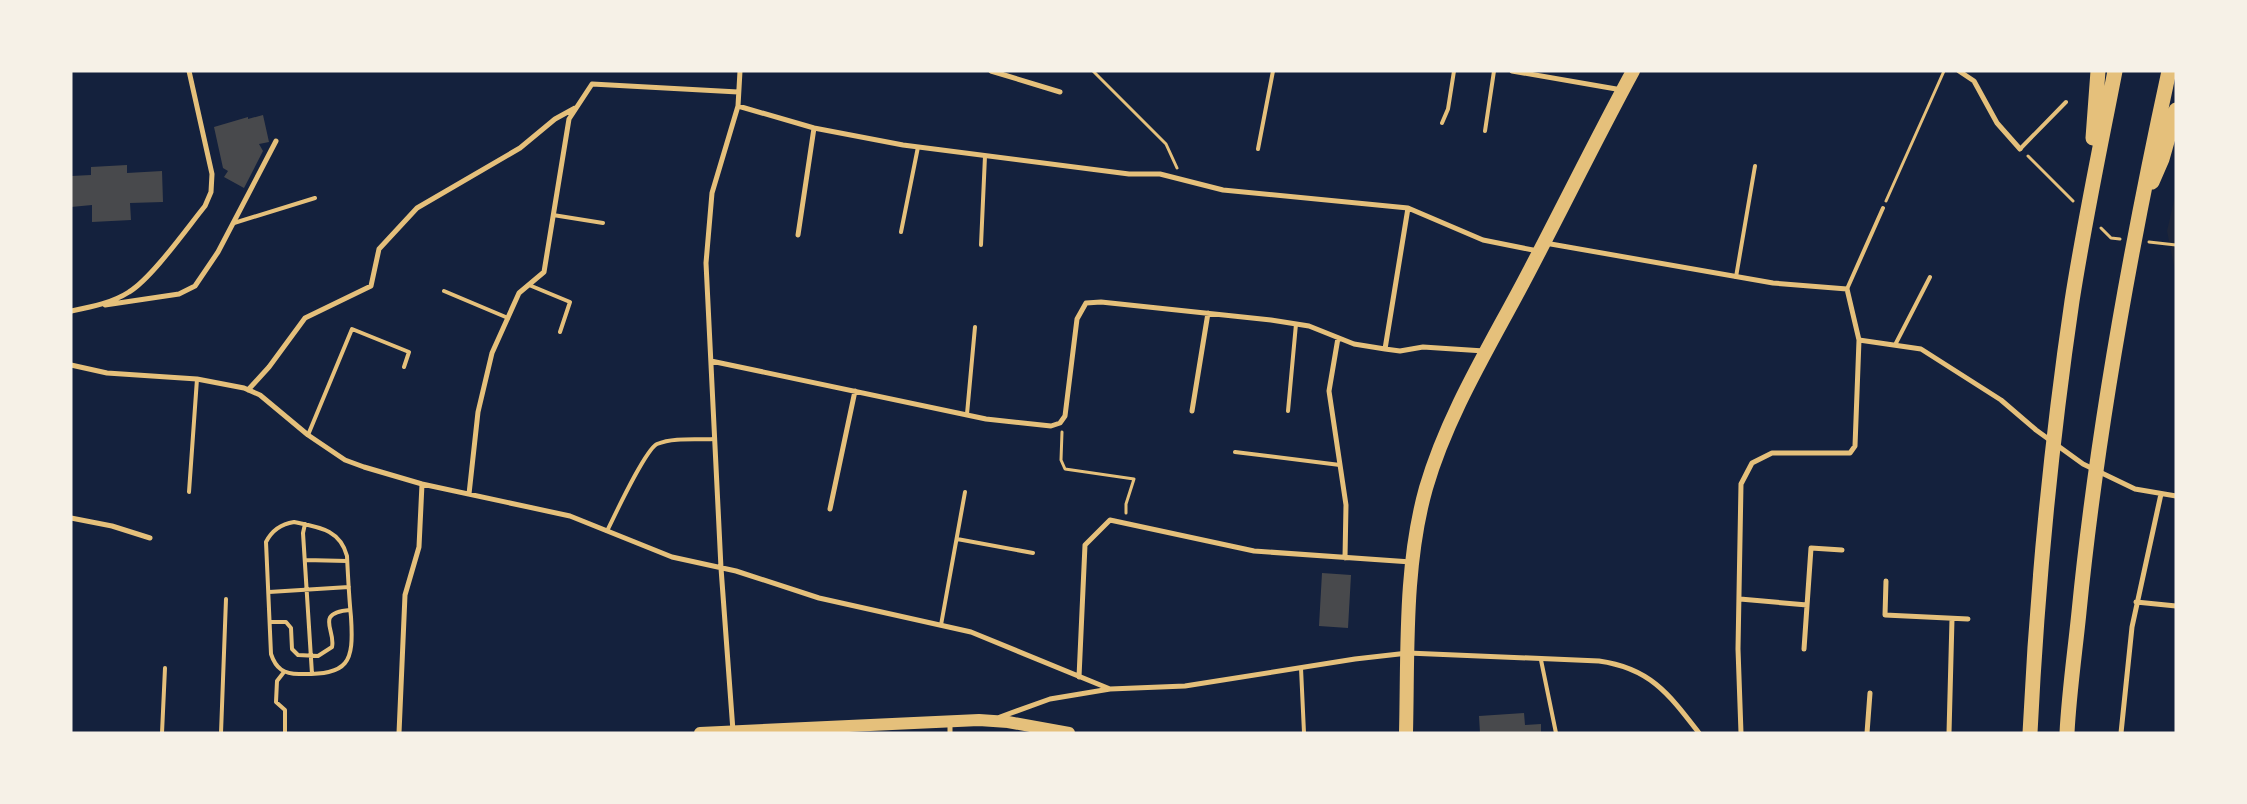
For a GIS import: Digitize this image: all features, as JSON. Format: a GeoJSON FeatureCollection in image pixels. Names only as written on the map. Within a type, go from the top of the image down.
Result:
{"type":"FeatureCollection","features":[{"type":"Feature","properties":{"kind":"highway"},"geometry":{"type":"LineString","coordinates":[[1406,733],[1408,653],[1418,525],[1436,458],[1487,351],[1632,71]]}},
{"type":"Feature","properties":{"kind":"highway"},"geometry":{"type":"LineString","coordinates":[[2088,207],[2098,71]]}},
{"type":"Feature","properties":{"kind":"highway"},"geometry":{"type":"LineString","coordinates":[[2030,733],[2048,500],[2070,320],[2088,207],[2115,71]]}},
{"type":"Feature","properties":{"kind":"highway"},"geometry":{"type":"LineString","coordinates":[[2067,733],[2090,507],[2110,368],[2138,214],[2169,71]]}},
{"type":"Feature","properties":{"kind":"highway"},"geometry":{"type":"LineString","coordinates":[[2138,214],[2162,159],[2176,110]]}},
{"type":"Feature","properties":{"kind":"main road"},"geometry":{"type":"LineString","coordinates":[[700,733],[950,727],[992,720],[1069,733]]}},
{"type":"Feature","properties":{"kind":"street"},"geometry":{"type":"LineString","coordinates":[[71,311],[101,304],[130,292],[143,281],[205,206],[211,192],[212,174],[189,71]]}},
{"type":"Feature","properties":{"kind":"street"},"geometry":{"type":"LineString","coordinates":[[733,732],[721,568],[706,263],[712,193],[738,106],[740,71]]}},
{"type":"Feature","properties":{"kind":"street"},"geometry":{"type":"LineString","coordinates":[[991,71],[1004,73],[1060,92]]}},
{"type":"Feature","properties":{"kind":"street"},"geometry":{"type":"LineString","coordinates":[[1512,71],[1623,90]]}},
{"type":"Feature","properties":{"kind":"street"},"geometry":{"type":"LineString","coordinates":[[1959,71],[1974,81],[1996,123],[2020,149]]}},
{"type":"Feature","properties":{"kind":"street"},"geometry":{"type":"LineString","coordinates":[[468,494],[478,412],[492,353],[519,293],[544,272],[569,119],[592,84],[738,92]]}},
{"type":"Feature","properties":{"kind":"street"},"geometry":{"type":"LineString","coordinates":[[248,390],[269,366],[305,318],[371,286],[379,249],[417,208],[520,148],[555,119],[578,106]]}},
{"type":"Feature","properties":{"kind":"street"},"geometry":{"type":"LineString","coordinates":[[738,106],[814,128],[918,147],[1129,174],[1160,174],[1223,190],[1408,208],[1483,240],[1542,247],[1788,285],[1847,289],[1859,340],[1856,446],[1850,454],[1772,453],[1752,463],[1741,484],[1740,733]]}},
{"type":"Feature","properties":{"kind":"street"},"geometry":{"type":"LineString","coordinates":[[798,235],[814,128]]}},
{"type":"Feature","properties":{"kind":"street"},"geometry":{"type":"LineString","coordinates":[[80,309],[179,294],[195,286],[218,252],[276,141]]}},
{"type":"Feature","properties":{"kind":"street"},"geometry":{"type":"LineString","coordinates":[[1385,349],[1408,208]]}},
{"type":"Feature","properties":{"kind":"street"},"geometry":{"type":"LineString","coordinates":[[712,361],[986,419],[1051,426],[1060,424],[1065,416],[1077,319],[1086,303],[1101,302],[1234,314],[1309,326],[1338,338],[1385,349],[1400,350],[1423,347],[1487,351]]}},
{"type":"Feature","properties":{"kind":"street"},"geometry":{"type":"LineString","coordinates":[[1192,411],[1208,313]]}},
{"type":"Feature","properties":{"kind":"street"},"geometry":{"type":"LineString","coordinates":[[1338,338],[1329,391],[1346,505],[1345,558]]}},
{"type":"Feature","properties":{"kind":"street"},"geometry":{"type":"LineString","coordinates":[[1859,340],[1921,349],[1963,374],[2000,400],[2036,430],[2083,464],[2135,489],[2176,496]]}},
{"type":"Feature","properties":{"kind":"street"},"geometry":{"type":"LineString","coordinates":[[71,365],[107,373],[197,379],[248,390],[275,406],[308,435],[345,460],[422,484],[570,516],[672,557],[721,568],[819,598],[971,632],[1110,689]]}},
{"type":"Feature","properties":{"kind":"street"},"geometry":{"type":"LineString","coordinates":[[830,509],[855,391]]}},
{"type":"Feature","properties":{"kind":"street"},"geometry":{"type":"LineString","coordinates":[[399,733],[405,595],[418,547],[422,484]]}},
{"type":"Feature","properties":{"kind":"street"},"geometry":{"type":"LineString","coordinates":[[2121,733],[2136,602],[2161,494]]}},
{"type":"Feature","properties":{"kind":"street"},"geometry":{"type":"LineString","coordinates":[[71,518],[112,526],[150,538]]}},
{"type":"Feature","properties":{"kind":"street"},"geometry":{"type":"LineString","coordinates":[[1079,677],[1085,545],[1110,520],[1254,551],[1414,562]]}},
{"type":"Feature","properties":{"kind":"street"},"geometry":{"type":"LineString","coordinates":[[1804,649],[1811,548],[1842,550]]}},
{"type":"Feature","properties":{"kind":"street"},"geometry":{"type":"LineString","coordinates":[[1886,581],[1885,615],[1968,619]]}},
{"type":"Feature","properties":{"kind":"street"},"geometry":{"type":"LineString","coordinates":[[1740,599],[1807,605]]}},
{"type":"Feature","properties":{"kind":"street"},"geometry":{"type":"LineString","coordinates":[[2136,602],[2176,606]]}},
{"type":"Feature","properties":{"kind":"street"},"geometry":{"type":"LineString","coordinates":[[1950,733],[1952,619]]}},
{"type":"Feature","properties":{"kind":"street"},"geometry":{"type":"LineString","coordinates":[[992,720],[1050,699],[1110,689],[1185,686],[1356,659],[1408,653],[1599,661],[1620,664],[1642,673],[1673,700],[1699,733]]}},
{"type":"Feature","properties":{"kind":"street"},"geometry":{"type":"LineString","coordinates":[[1867,733],[1870,693]]}},
{"type":"Feature","properties":{"kind":"lane"},"geometry":{"type":"LineString","coordinates":[[1258,149],[1273,71]]}},
{"type":"Feature","properties":{"kind":"lane"},"geometry":{"type":"LineString","coordinates":[[1442,123],[1448,108],[1454,71]]}},
{"type":"Feature","properties":{"kind":"lane"},"geometry":{"type":"LineString","coordinates":[[1485,131],[1494,71]]}},
{"type":"Feature","properties":{"kind":"lane"},"geometry":{"type":"LineString","coordinates":[[2020,149],[2066,102]]}},
{"type":"Feature","properties":{"kind":"lane"},"geometry":{"type":"LineString","coordinates":[[901,232],[918,147]]}},
{"type":"Feature","properties":{"kind":"lane"},"geometry":{"type":"LineString","coordinates":[[981,245],[985,156]]}},
{"type":"Feature","properties":{"kind":"lane"},"geometry":{"type":"LineString","coordinates":[[1736,277],[1755,166]]}},
{"type":"Feature","properties":{"kind":"lane"},"geometry":{"type":"LineString","coordinates":[[231,224],[315,198]]}},
{"type":"Feature","properties":{"kind":"lane"},"geometry":{"type":"LineString","coordinates":[[1847,289],[1883,208]]}},
{"type":"Feature","properties":{"kind":"lane"},"geometry":{"type":"LineString","coordinates":[[553,215],[603,222]]}},
{"type":"Feature","properties":{"kind":"lane"},"geometry":{"type":"LineString","coordinates":[[1895,345],[1930,277]]}},
{"type":"Feature","properties":{"kind":"lane"},"geometry":{"type":"LineString","coordinates":[[528,285],[570,302],[560,332]]}},
{"type":"Feature","properties":{"kind":"lane"},"geometry":{"type":"LineString","coordinates":[[444,291],[508,318]]}},
{"type":"Feature","properties":{"kind":"lane"},"geometry":{"type":"LineString","coordinates":[[1288,411],[1296,324]]}},
{"type":"Feature","properties":{"kind":"lane"},"geometry":{"type":"LineString","coordinates":[[967,414],[975,327]]}},
{"type":"Feature","properties":{"kind":"lane"},"geometry":{"type":"LineString","coordinates":[[308,435],[352,329],[409,352],[404,367]]}},
{"type":"Feature","properties":{"kind":"lane"},"geometry":{"type":"LineString","coordinates":[[189,492],[197,379]]}},
{"type":"Feature","properties":{"kind":"lane"},"geometry":{"type":"LineString","coordinates":[[607,531],[639,469],[655,445],[665,441],[715,439]]}},
{"type":"Feature","properties":{"kind":"lane"},"geometry":{"type":"LineString","coordinates":[[1235,452],[1340,465]]}},
{"type":"Feature","properties":{"kind":"lane"},"geometry":{"type":"LineString","coordinates":[[941,625],[966,492]]}},
{"type":"Feature","properties":{"kind":"lane"},"geometry":{"type":"LineString","coordinates":[[294,522],[332,532],[344,546],[347,560],[352,644],[347,660],[333,671],[312,674],[290,674],[284,672],[278,668],[271,654],[266,542],[270,534],[285,524],[294,522]]}},
{"type":"Feature","properties":{"kind":"lane"},"geometry":{"type":"LineString","coordinates":[[305,524],[303,534],[312,674]]}},
{"type":"Feature","properties":{"kind":"lane"},"geometry":{"type":"LineString","coordinates":[[957,539],[1033,553]]}},
{"type":"Feature","properties":{"kind":"lane"},"geometry":{"type":"LineString","coordinates":[[305,560],[347,560]]}},
{"type":"Feature","properties":{"kind":"lane"},"geometry":{"type":"LineString","coordinates":[[268,592],[349,587]]}},
{"type":"Feature","properties":{"kind":"lane"},"geometry":{"type":"LineString","coordinates":[[221,733],[226,599]]}},
{"type":"Feature","properties":{"kind":"lane"},"geometry":{"type":"LineString","coordinates":[[270,622],[286,622],[291,628],[292,649],[298,655],[310,656],[326,653],[332,647],[333,641],[328,628],[328,621],[340,611],[350,610]]}},
{"type":"Feature","properties":{"kind":"lane"},"geometry":{"type":"LineString","coordinates":[[1541,660],[1556,733]]}},
{"type":"Feature","properties":{"kind":"lane"},"geometry":{"type":"LineString","coordinates":[[162,733],[165,668]]}},
{"type":"Feature","properties":{"kind":"lane"},"geometry":{"type":"LineString","coordinates":[[1301,668],[1304,733]]}},
{"type":"Feature","properties":{"kind":"lane"},"geometry":{"type":"LineString","coordinates":[[284,672],[277,681],[276,702],[284,710],[285,733]]}},
{"type":"Feature","properties":{"kind":"path"},"geometry":{"type":"LineString","coordinates":[[1093,71],[1166,144],[1181,178]]}},
{"type":"Feature","properties":{"kind":"path"},"geometry":{"type":"LineString","coordinates":[[1883,208],[1944,71]]}},
{"type":"Feature","properties":{"kind":"path"},"geometry":{"type":"LineString","coordinates":[[1060,424],[1062,432],[1060,460],[1065,469],[1134,479],[1126,504],[1126,523]]}},
{"type":"Feature","properties":{"kind":"shaded area"},"geometry":{"type":"Polygon","coordinates":[[[2176,196],[2176,276],[2167,231],[2176,196]]]}},
{"type":"Feature","properties":{"kind":"building"},"geometry":{"type":"Polygon","coordinates":[[[263,115],[269,142],[259,144],[263,151],[244,188],[224,177],[228,171],[223,168],[214,127],[248,117],[248,119],[263,115]]]}},
{"type":"Feature","properties":{"kind":"building"},"geometry":{"type":"Polygon","coordinates":[[[127,165],[127,173],[162,171],[163,202],[130,203],[131,220],[92,222],[92,205],[71,207],[71,176],[91,175],[91,167],[127,165]]]}},
{"type":"Feature","properties":{"kind":"building"},"geometry":{"type":"Polygon","coordinates":[[[1322,573],[1351,575],[1348,628],[1319,626],[1322,573]]]}},
{"type":"Feature","properties":{"kind":"building"},"geometry":{"type":"Polygon","coordinates":[[[1524,713],[1525,725],[1541,724],[1541,733],[1480,733],[1479,716],[1524,713]]]}}]}
